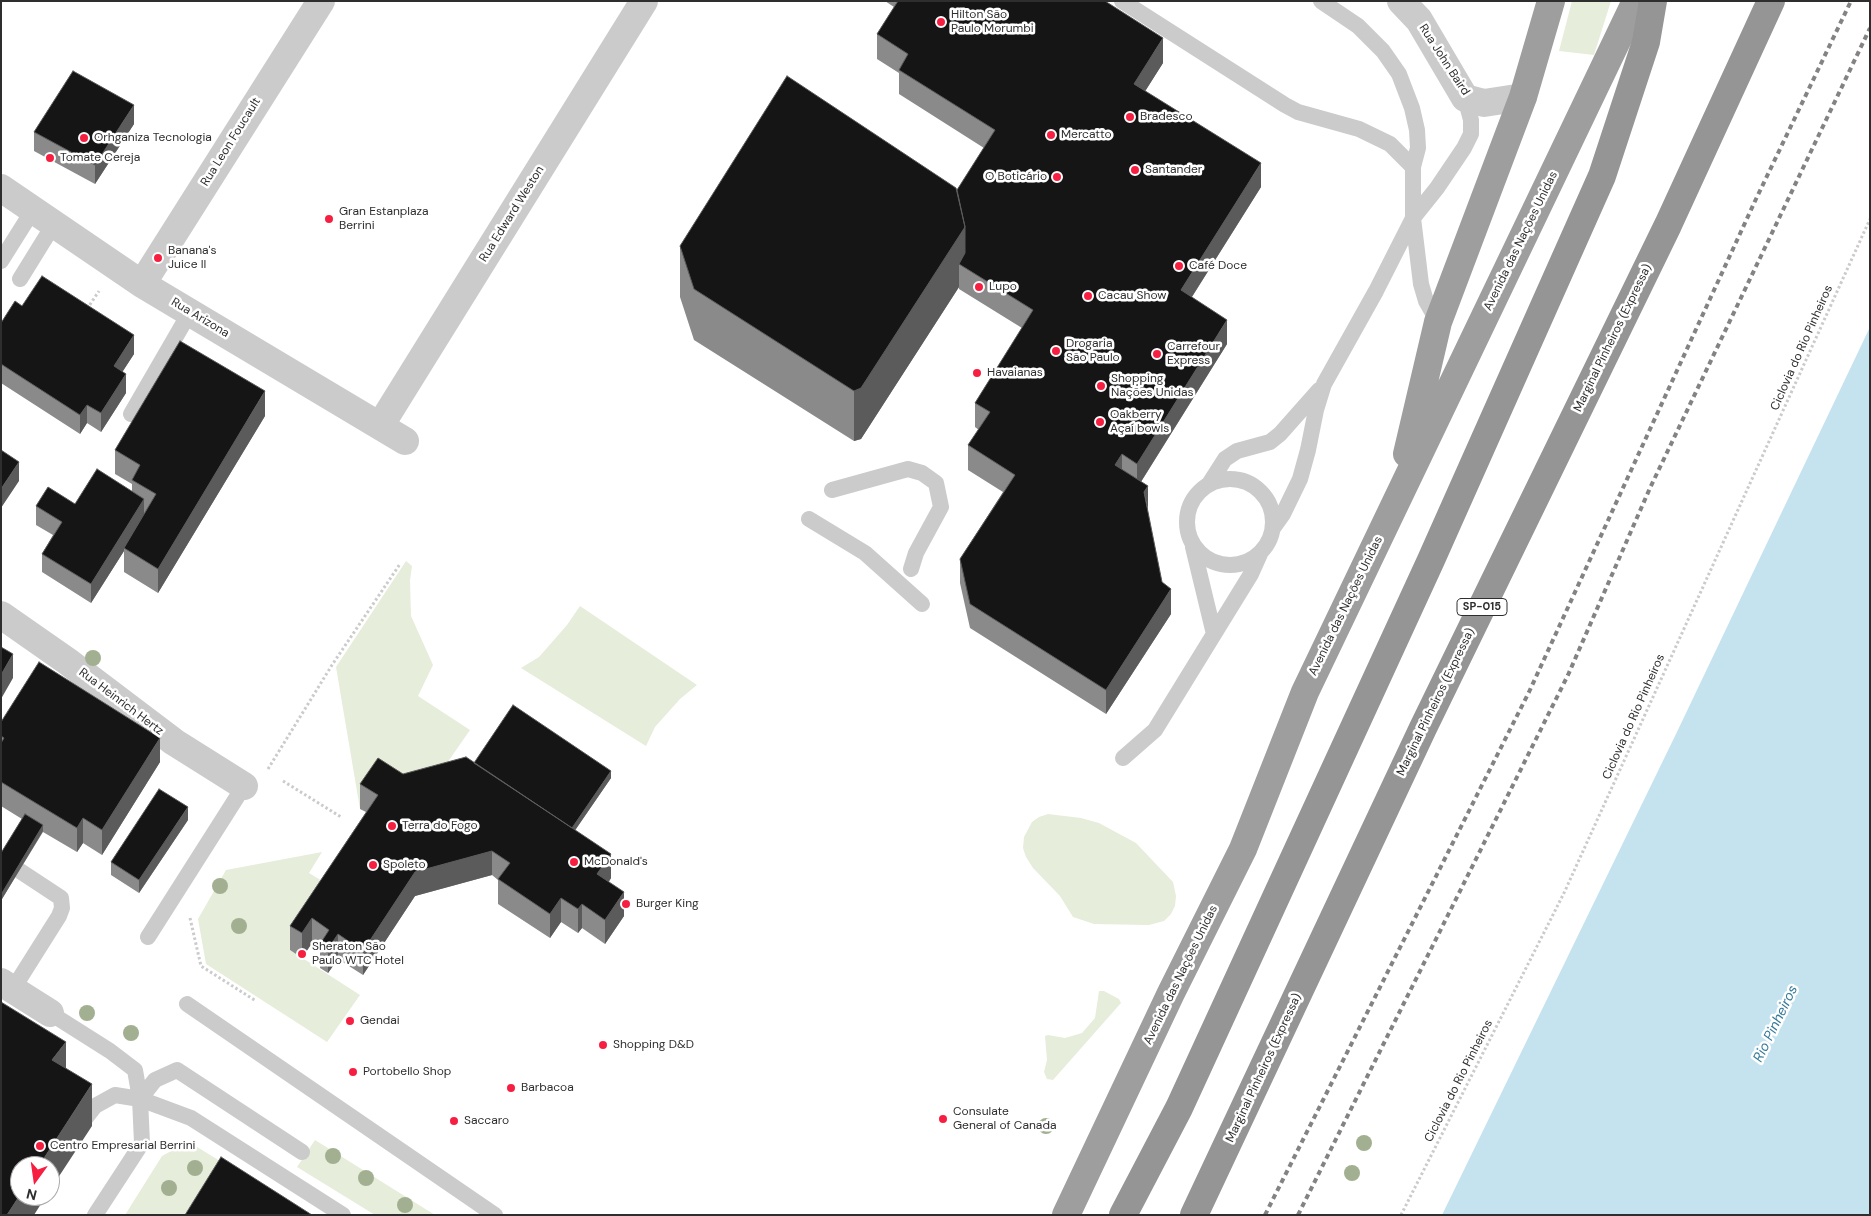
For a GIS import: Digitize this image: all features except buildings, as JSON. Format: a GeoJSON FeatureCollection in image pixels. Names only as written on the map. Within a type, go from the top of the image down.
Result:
{"type":"FeatureCollection","features":[{"type":"Feature","properties":{"kind":"highway"},"geometry":{"type":"LineString","coordinates":[[1394,506],[1438,322],[1523,98],[1551,1]]}},
{"type":"Feature","properties":{"kind":"highway","name":"Avenida das Nações Unidas"},"geometry":{"type":"LineString","coordinates":[[1066,1215],[1171,993],[1243,849],[1305,692],[1636,1]]}},
{"type":"Feature","properties":{"kind":"highway"},"geometry":{"type":"LineString","coordinates":[[1123,1215],[1179,1108],[1431,560],[1602,176],[1646,42],[1653,1]]}},
{"type":"Feature","properties":{"kind":"highway","name":"Marginal Pinheiros (Expressa)"},"geometry":{"type":"LineString","coordinates":[[1194,1215],[1423,728],[1668,225],[1772,1]]}},
{"type":"Feature","properties":{"kind":"street","name":"Rua Leon Foucault"},"geometry":{"type":"LineString","coordinates":[[142,284],[321,1]]}},
{"type":"Feature","properties":{"kind":"street","name":"Rua Edward Weston"},"geometry":{"type":"LineString","coordinates":[[380,426],[644,1]]}},
{"type":"Feature","properties":{"kind":"street","name":"Rua John Baird"},"geometry":{"type":"LineString","coordinates":[[1401,1],[1419,20],[1465,98],[1484,104],[1523,98]]}},
{"type":"Feature","properties":{"kind":"street","name":"Rua Arizona"},"geometry":{"type":"LineString","coordinates":[[1,188],[142,284],[405,441]]}},
{"type":"Feature","properties":{"kind":"street","name":"Rua Heinrich Hertz"},"geometry":{"type":"LineString","coordinates":[[1,615],[67,661],[174,742],[244,786]]}},
{"type":"Feature","properties":{"kind":"street"},"geometry":{"type":"LineString","coordinates":[[7,986],[50,1013]]}},
{"type":"Feature","properties":{"kind":"lane"},"geometry":{"type":"LineString","coordinates":[[1122,1],[1285,105],[1298,112],[1359,129],[1390,144],[1413,167]]}},
{"type":"Feature","properties":{"kind":"lane"},"geometry":{"type":"LineString","coordinates":[[1321,1],[1358,26],[1383,51],[1399,74],[1412,108],[1417,130],[1418,148],[1413,167],[1413,218],[1421,284],[1426,301],[1438,322]]}},
{"type":"Feature","properties":{"kind":"lane"},"geometry":{"type":"LineString","coordinates":[[1273,528],[1283,514],[1300,479],[1324,384],[1376,291],[1413,218],[1443,180],[1464,148],[1470,134],[1471,120],[1465,98]]}},
{"type":"Feature","properties":{"kind":"lane"},"geometry":{"type":"LineString","coordinates":[[1,261],[44,217]]}},
{"type":"Feature","properties":{"kind":"lane"},"geometry":{"type":"LineString","coordinates":[[20,279],[44,217]]}},
{"type":"Feature","properties":{"kind":"lane"},"geometry":{"type":"LineString","coordinates":[[131,414],[190,312]]}},
{"type":"Feature","properties":{"kind":"lane"},"geometry":{"type":"LineString","coordinates":[[1209,484],[1224,459],[1237,451],[1270,442],[1280,434],[1324,384]]}},
{"type":"Feature","properties":{"kind":"lane"},"geometry":{"type":"LineString","coordinates":[[832,490],[908,469],[922,473],[936,483],[941,507],[916,553],[911,569]]}},
{"type":"Feature","properties":{"kind":"lane"},"geometry":{"type":"LineString","coordinates":[[1192,544],[1201,555],[1213,562],[1227,566],[1240,565],[1254,559],[1265,549],[1272,536],[1274,522],[1271,507],[1257,489],[1247,482],[1236,479],[1222,479],[1209,484],[1198,492],[1190,504],[1186,518],[1187,532],[1192,544],[1214,634]]}},
{"type":"Feature","properties":{"kind":"lane"},"geometry":{"type":"LineString","coordinates":[[809,519],[865,553],[922,604]]}},
{"type":"Feature","properties":{"kind":"lane"},"geometry":{"type":"LineString","coordinates":[[1123,758],[1155,730],[1251,574],[1260,553]]}},
{"type":"Feature","properties":{"kind":"lane"},"geometry":{"type":"LineString","coordinates":[[148,937],[244,786]]}},
{"type":"Feature","properties":{"kind":"lane"},"geometry":{"type":"LineString","coordinates":[[7,986],[59,916],[62,908],[60,898],[20,872]]}},
{"type":"Feature","properties":{"kind":"lane"},"geometry":{"type":"LineString","coordinates":[[187,1004],[495,1215]]}},
{"type":"Feature","properties":{"kind":"lane"},"geometry":{"type":"LineString","coordinates":[[50,1013],[110,1051],[135,1070],[140,1099],[142,1143],[95,1215]]}},
{"type":"Feature","properties":{"kind":"lane"},"geometry":{"type":"LineString","coordinates":[[140,1099],[155,1080],[177,1070],[302,1152]]}},
{"type":"Feature","properties":{"kind":"lane"},"geometry":{"type":"LineString","coordinates":[[84,1120],[95,1106],[115,1095],[140,1099],[191,1118],[343,1215]]}},
{"type":"Feature","properties":{"kind":"path","name":"Ciclovia do Rio Pinheiros"},"geometry":{"type":"LineString","coordinates":[[1401,1215],[1564,893],[1870,219]]}},
{"type":"Feature","properties":{"kind":"path"},"geometry":{"type":"LineString","coordinates":[[86,310],[102,287]]}},
{"type":"Feature","properties":{"kind":"path"},"geometry":{"type":"LineString","coordinates":[[282,746],[332,665],[400,564]]}},
{"type":"Feature","properties":{"kind":"path"},"geometry":{"type":"LineString","coordinates":[[283,781],[341,817]]}},
{"type":"Feature","properties":{"kind":"path"},"geometry":{"type":"LineString","coordinates":[[190,916],[201,966],[256,1001]]}},
{"type":"Feature","properties":{"kind":"green space"},"geometry":{"type":"Polygon","coordinates":[[[1572,1],[1611,1],[1594,55],[1559,51],[1572,1]]]}},
{"type":"Feature","properties":{"kind":"green space"},"geometry":{"type":"Polygon","coordinates":[[[406,561],[412,566],[410,580],[411,616],[433,665],[418,696],[470,730],[445,766],[378,782],[360,809],[336,667],[406,561]]]}},
{"type":"Feature","properties":{"kind":"green space"},"geometry":{"type":"Polygon","coordinates":[[[580,606],[697,685],[680,699],[655,727],[646,746],[521,668],[539,657],[567,625],[580,606]]]}},
{"type":"Feature","properties":{"kind":"green space"},"geometry":{"type":"Polygon","coordinates":[[[1048,814],[1081,818],[1099,823],[1136,843],[1173,882],[1176,896],[1175,906],[1171,914],[1164,921],[1149,925],[1094,924],[1073,917],[1060,896],[1033,868],[1023,848],[1024,837],[1032,822],[1048,814]]]}},
{"type":"Feature","properties":{"kind":"green space"},"geometry":{"type":"Polygon","coordinates":[[[322,852],[309,873],[332,887],[290,950],[360,995],[327,1042],[206,964],[198,919],[226,870],[322,852]]]}},
{"type":"Feature","properties":{"kind":"green space"},"geometry":{"type":"Polygon","coordinates":[[[1099,991],[1104,991],[1119,999],[1121,1003],[1053,1080],[1047,1079],[1044,1072],[1047,1060],[1045,1036],[1065,1038],[1082,1033],[1095,1018],[1099,991]]]}},
{"type":"Feature","properties":{"kind":"green space"},"geometry":{"type":"Polygon","coordinates":[[[315,1140],[435,1215],[375,1215],[297,1167],[315,1140]]]}},
{"type":"Feature","properties":{"kind":"green space"},"geometry":{"type":"Polygon","coordinates":[[[182,1145],[194,1145],[307,1215],[125,1215],[162,1156],[182,1145]]]}},
{"type":"Feature","properties":{"kind":"water","name":"Rio Pinheiros"},"geometry":{"type":"Polygon","coordinates":[[[1870,327],[1870,1215],[1442,1215],[1676,734],[1870,327]]]}},
{"type":"Feature","properties":{"kind":"railway"},"geometry":{"type":"LineString","coordinates":[[1265,1215],[1529,692],[1756,199],[1851,1]]}},
{"type":"Feature","properties":{"kind":"railway"},"geometry":{"type":"LineString","coordinates":[[1298,1215],[1568,675],[1650,488],[1870,28]]}},
{"type":"Feature","properties":{"kind":"place","name":"Hilton São Paulo Morumbi"},"geometry":{"type":"Point","coordinates":[941,22]}},
{"type":"Feature","properties":{"kind":"place","name":"Bradesco"},"geometry":{"type":"Point","coordinates":[1130,117]}},
{"type":"Feature","properties":{"kind":"place","name":"Mercatto"},"geometry":{"type":"Point","coordinates":[1051,135]}},
{"type":"Feature","properties":{"kind":"place","name":"Orhganiza Tecnologia"},"geometry":{"type":"Point","coordinates":[84,138]}},
{"type":"Feature","properties":{"kind":"place","name":"Tomate Cereja"},"geometry":{"type":"Point","coordinates":[50,158]}},
{"type":"Feature","properties":{"kind":"place","name":"Santander"},"geometry":{"type":"Point","coordinates":[1135,170]}},
{"type":"Feature","properties":{"kind":"place","name":"O Boticário"},"geometry":{"type":"Point","coordinates":[1057,177]}},
{"type":"Feature","properties":{"kind":"place","name":"Gran Estanplaza Berrini"},"geometry":{"type":"Point","coordinates":[329,219]}},
{"type":"Feature","properties":{"kind":"place","name":"Banana's Juice II"},"geometry":{"type":"Point","coordinates":[158,258]}},
{"type":"Feature","properties":{"kind":"place","name":"Café Doce"},"geometry":{"type":"Point","coordinates":[1179,266]}},
{"type":"Feature","properties":{"kind":"place","name":"Lupo"},"geometry":{"type":"Point","coordinates":[979,287]}},
{"type":"Feature","properties":{"kind":"place","name":"Cacau Show"},"geometry":{"type":"Point","coordinates":[1088,296]}},
{"type":"Feature","properties":{"kind":"place","name":"Drogaria São Paulo"},"geometry":{"type":"Point","coordinates":[1056,351]}},
{"type":"Feature","properties":{"kind":"place","name":"Carrefour Express"},"geometry":{"type":"Point","coordinates":[1157,354]}},
{"type":"Feature","properties":{"kind":"place","name":"Havaianas"},"geometry":{"type":"Point","coordinates":[977,373]}},
{"type":"Feature","properties":{"kind":"place","name":"Shopping Nações Unidas"},"geometry":{"type":"Point","coordinates":[1101,386]}},
{"type":"Feature","properties":{"kind":"place","name":"Oakberry Açaí bowls"},"geometry":{"type":"Point","coordinates":[1100,422]}},
{"type":"Feature","properties":{"kind":"place","name":"Terra do Fogo"},"geometry":{"type":"Point","coordinates":[392,826]}},
{"type":"Feature","properties":{"kind":"place","name":"McDonald's"},"geometry":{"type":"Point","coordinates":[574,862]}},
{"type":"Feature","properties":{"kind":"place","name":"Spoleto"},"geometry":{"type":"Point","coordinates":[373,865]}},
{"type":"Feature","properties":{"kind":"place","name":"Burger King"},"geometry":{"type":"Point","coordinates":[626,904]}},
{"type":"Feature","properties":{"kind":"place","name":"Sheraton São Paulo WTC Hotel"},"geometry":{"type":"Point","coordinates":[302,954]}},
{"type":"Feature","properties":{"kind":"place","name":"Gendai"},"geometry":{"type":"Point","coordinates":[350,1021]}},
{"type":"Feature","properties":{"kind":"place","name":"Shopping D&D"},"geometry":{"type":"Point","coordinates":[603,1045]}},
{"type":"Feature","properties":{"kind":"place","name":"Portobello Shop"},"geometry":{"type":"Point","coordinates":[353,1072]}},
{"type":"Feature","properties":{"kind":"place","name":"Barbacoa"},"geometry":{"type":"Point","coordinates":[511,1088]}},
{"type":"Feature","properties":{"kind":"place","name":"Consulate General of Canada"},"geometry":{"type":"Point","coordinates":[943,1119]}},
{"type":"Feature","properties":{"kind":"place","name":"Saccaro"},"geometry":{"type":"Point","coordinates":[454,1121]}},
{"type":"Feature","properties":{"kind":"place","name":"Centro Empresarial Berrini"},"geometry":{"type":"Point","coordinates":[40,1146]}}]}
